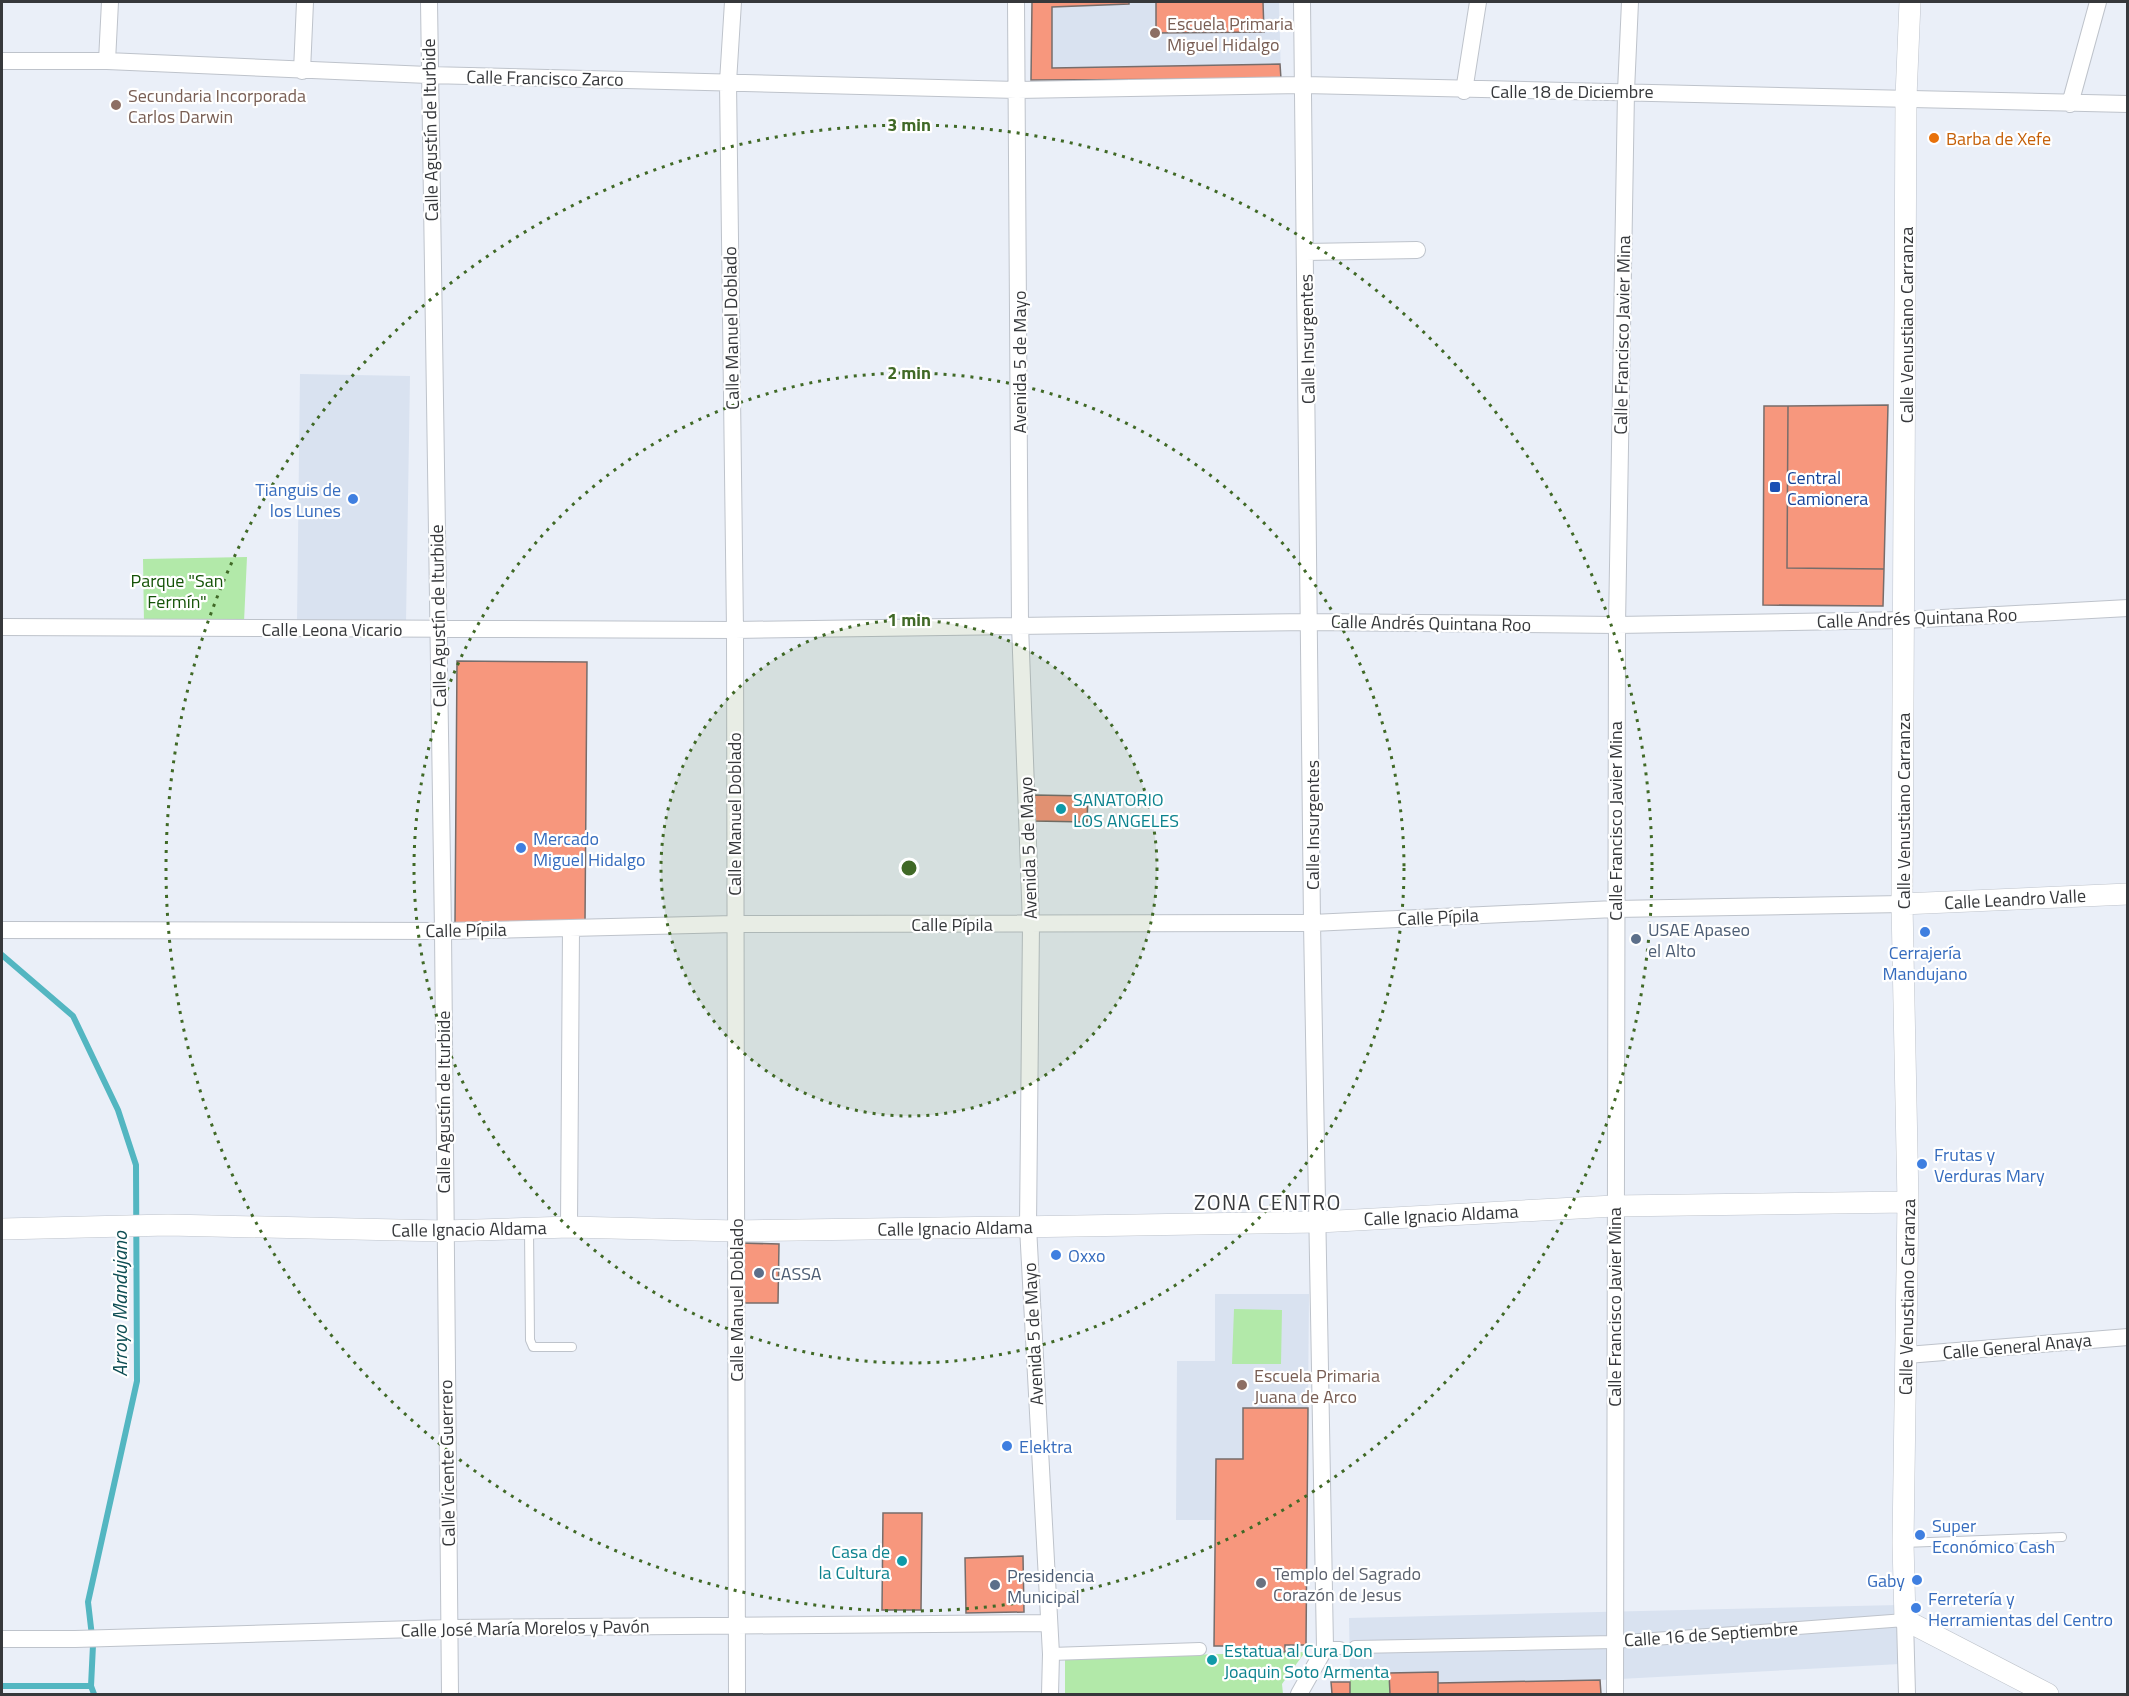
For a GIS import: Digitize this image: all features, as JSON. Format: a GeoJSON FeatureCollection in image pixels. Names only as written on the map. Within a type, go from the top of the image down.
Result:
{"type":"FeatureCollection","features":[{"type":"Feature","properties":{"kind":"street"},"geometry":{"type":"LineString","coordinates":[[107,61],[110,2]]}},
{"type":"Feature","properties":{"kind":"street"},"geometry":{"type":"LineString","coordinates":[[302,71],[304,2]]}},
{"type":"Feature","properties":{"kind":"street","name":"Calle Agustín de Iturbide"},"geometry":{"type":"LineString","coordinates":[[429,2],[428,75],[443,931],[444,1231]]}},
{"type":"Feature","properties":{"kind":"street","name":"Calle Manuel Doblado"},"geometry":{"type":"LineString","coordinates":[[733,2],[728,82],[735,630],[737,1695]]}},
{"type":"Feature","properties":{"kind":"street","name":"Avenida 5 de Mayo"},"geometry":{"type":"LineString","coordinates":[[1016,2],[1020,625],[1031,924],[1028,1227],[1051,1653],[1050,1695]]}},
{"type":"Feature","properties":{"kind":"street","name":"Calle Insurgentes"},"geometry":{"type":"LineString","coordinates":[[1299,1695],[1332,1648],[1312,923],[1311,622],[1302,2]]}},
{"type":"Feature","properties":{"kind":"street"},"geometry":{"type":"LineString","coordinates":[[1464,91],[1478,2]]}},
{"type":"Feature","properties":{"kind":"street","name":"Calle Francisco Javier Mina"},"geometry":{"type":"LineString","coordinates":[[1615,1695],[1614,1206],[1617,625],[1626,91],[1630,2]]}},
{"type":"Feature","properties":{"kind":"street","name":"Calle Venustiano Carranza"},"geometry":{"type":"LineString","coordinates":[[1905,1620],[1903,1544],[1908,1202],[1902,904],[1906,97],[1910,2]]}},
{"type":"Feature","properties":{"kind":"street"},"geometry":{"type":"LineString","coordinates":[[2070,104],[2098,2]]}},
{"type":"Feature","properties":{"kind":"street","name":"Calle Francisco Zarco"},"geometry":{"type":"LineString","coordinates":[[2,61],[107,61],[302,71],[1017,90]]}},
{"type":"Feature","properties":{"kind":"street","name":"Calle 18 de Diciembre"},"geometry":{"type":"LineString","coordinates":[[1017,90],[1304,85],[1464,91],[1626,91],[2127,104]]}},
{"type":"Feature","properties":{"kind":"street"},"geometry":{"type":"LineString","coordinates":[[1306,252],[1417,250]]}},
{"type":"Feature","properties":{"kind":"street","name":"Calle Andrés Quintana Roo"},"geometry":{"type":"LineString","coordinates":[[735,630],[1311,622],[1617,625],[1905,620],[2127,608]]}},
{"type":"Feature","properties":{"kind":"street","name":"Calle Leona Vicario"},"geometry":{"type":"LineString","coordinates":[[2,627],[735,630]]}},
{"type":"Feature","properties":{"kind":"street","name":"Calle Leandro Valle"},"geometry":{"type":"LineString","coordinates":[[1902,904],[2127,894]]}},
{"type":"Feature","properties":{"kind":"street","name":"Calle Pípila"},"geometry":{"type":"LineString","coordinates":[[2,930],[443,931],[735,924],[1312,923],[1615,909],[1902,904]]}},
{"type":"Feature","properties":{"kind":"street"},"geometry":{"type":"LineString","coordinates":[[569,1227],[571,928]]}},
{"type":"Feature","properties":{"kind":"street","name":"Calle Ignacio Aldama"},"geometry":{"type":"LineString","coordinates":[[2,1229],[168,1225],[444,1231],[569,1227],[736,1231],[1028,1227],[1319,1222],[1614,1206],[1908,1202]]}},
{"type":"Feature","properties":{"kind":"street","name":"Calle Vicente Guerrero"},"geometry":{"type":"LineString","coordinates":[[444,1231],[450,1695]]}},
{"type":"Feature","properties":{"kind":"street","name":"Calle General Anaya"},"geometry":{"type":"LineString","coordinates":[[1907,1355],[2127,1337]]}},
{"type":"Feature","properties":{"kind":"street"},"geometry":{"type":"LineString","coordinates":[[1907,1695],[1905,1620],[2048,1695]]}},
{"type":"Feature","properties":{"kind":"street","name":"Calle 16 de Septiembre"},"geometry":{"type":"LineString","coordinates":[[1355,1647],[1614,1642],[1905,1620]]}},
{"type":"Feature","properties":{"kind":"street","name":"Calle José María Morelos y Pavón"},"geometry":{"type":"LineString","coordinates":[[2,1639],[450,1628],[1048,1623]]}},
{"type":"Feature","properties":{"kind":"street"},"geometry":{"type":"LineString","coordinates":[[1051,1653],[1200,1648]]}},
{"type":"Feature","properties":{"kind":"lane"},"geometry":{"type":"LineString","coordinates":[[529,1228],[530,1340],[533,1347],[572,1347]]}},
{"type":"Feature","properties":{"kind":"lane"},"geometry":{"type":"LineString","coordinates":[[1903,1544],[2062,1537]]}},
{"type":"Feature","properties":{"kind":"shaded area","name":"Escuela Primaria Miguel Hidalgo"},"geometry":{"type":"Polygon","coordinates":[[[1032,2],[1279,2],[1281,79],[1031,80],[1032,2]]]}},
{"type":"Feature","properties":{"kind":"shaded area","name":"Tianguis de los Lunes"},"geometry":{"type":"Polygon","coordinates":[[[300,374],[410,376],[406,623],[297,622],[300,374]]]}},
{"type":"Feature","properties":{"kind":"shaded area","name":"Escuela Primaria Juana de Arco"},"geometry":{"type":"Polygon","coordinates":[[[1215,1294],[1309,1294],[1308,1408],[1243,1408],[1243,1459],[1216,1459],[1216,1520],[1176,1520],[1177,1361],[1215,1361],[1215,1294]]]}},
{"type":"Feature","properties":{"kind":"shaded area"},"geometry":{"type":"Polygon","coordinates":[[[1898,1605],[1900,1664],[1601,1680],[1601,1694],[1439,1694],[1438,1672],[1350,1674],[1349,1618],[1898,1605]]]}},
{"type":"Feature","properties":{"kind":"green space","name":"Parque \"San Fermín\""},"geometry":{"type":"Polygon","coordinates":[[[247,557],[244,622],[144,623],[143,559],[247,557]]]}},
{"type":"Feature","properties":{"kind":"green space"},"geometry":{"type":"Polygon","coordinates":[[[1234,1309],[1282,1310],[1281,1364],[1232,1364],[1234,1309]]]}},
{"type":"Feature","properties":{"kind":"green space"},"geometry":{"type":"Polygon","coordinates":[[[1305,1652],[1282,1684],[1283,1694],[1065,1694],[1065,1658],[1305,1652]]]}},
{"type":"Feature","properties":{"kind":"green space"},"geometry":{"type":"Polygon","coordinates":[[[1438,1672],[1438,1694],[1350,1694],[1350,1674],[1438,1672]]]}},
{"type":"Feature","properties":{"kind":"building"},"geometry":{"type":"Polygon","coordinates":[[[1032,2],[1129,2],[1129,4],[1052,7],[1052,68],[1280,64],[1281,79],[1031,80],[1032,2]]]}},
{"type":"Feature","properties":{"kind":"building"},"geometry":{"type":"Polygon","coordinates":[[[1156,2],[1263,2],[1264,32],[1156,33],[1156,2]]]}},
{"type":"Feature","properties":{"kind":"building"},"geometry":{"type":"Polygon","coordinates":[[[1888,405],[1884,569],[1787,568],[1788,406],[1888,405]]]}},
{"type":"Feature","properties":{"kind":"building","name":"Central Camionera"},"geometry":{"type":"Polygon","coordinates":[[[1764,406],[1788,406],[1787,568],[1884,569],[1883,606],[1763,605],[1764,406]]]}},
{"type":"Feature","properties":{"kind":"building","name":"Mercado Miguel Hidalgo"},"geometry":{"type":"Polygon","coordinates":[[[457,661],[587,662],[585,923],[455,923],[457,661]]]}},
{"type":"Feature","properties":{"kind":"building","name":"SANATORIO LOS ANGELES"},"geometry":{"type":"Polygon","coordinates":[[[1034,795],[1088,796],[1087,822],[1034,821],[1034,795]]]}},
{"type":"Feature","properties":{"kind":"building","name":"CASSA"},"geometry":{"type":"Polygon","coordinates":[[[739,1243],[779,1244],[778,1303],[739,1303],[739,1243]]]}},
{"type":"Feature","properties":{"kind":"building","name":"Templo del Sagrado Corazón de Jesus"},"geometry":{"type":"Polygon","coordinates":[[[1243,1408],[1308,1408],[1306,1645],[1285,1645],[1285,1652],[1232,1652],[1232,1646],[1214,1646],[1216,1459],[1243,1459],[1243,1408]]]}},
{"type":"Feature","properties":{"kind":"building","name":"Casa de la Cultura"},"geometry":{"type":"Polygon","coordinates":[[[883,1513],[922,1513],[921,1610],[882,1610],[883,1513]]]}},
{"type":"Feature","properties":{"kind":"building","name":"Presidencia Municipal"},"geometry":{"type":"Polygon","coordinates":[[[1023,1556],[1024,1612],[966,1613],[965,1558],[1023,1556]]]}},
{"type":"Feature","properties":{"kind":"building"},"geometry":{"type":"Polygon","coordinates":[[[1438,1672],[1438,1694],[1390,1694],[1389,1673],[1438,1672]]]}},
{"type":"Feature","properties":{"kind":"building"},"geometry":{"type":"Polygon","coordinates":[[[1600,1680],[1601,1694],[1438,1694],[1438,1683],[1600,1680]]]}},
{"type":"Feature","properties":{"kind":"building"},"geometry":{"type":"Polygon","coordinates":[[[1331,1682],[1350,1682],[1350,1694],[1332,1694],[1331,1682]]]}},
{"type":"Feature","properties":{"kind":"waterway","name":"Arroyo Mandujano"},"geometry":{"type":"LineString","coordinates":[[2,955],[73,1016],[118,1110],[136,1165],[137,1381],[88,1602],[93,1645],[91,1686],[94,1694]]}},
{"type":"Feature","properties":{"kind":"waterway"},"geometry":{"type":"LineString","coordinates":[[2,1686],[91,1686]]}},
{"type":"Feature","properties":{"kind":"place","name":"Escuela Primaria Miguel Hidalgo"},"geometry":{"type":"Point","coordinates":[1155,33]}},
{"type":"Feature","properties":{"kind":"place","name":"Secundaria Incorporada Carlos Darwin"},"geometry":{"type":"Point","coordinates":[116,105]}},
{"type":"Feature","properties":{"kind":"place","name":"Barba de Xefe"},"geometry":{"type":"Point","coordinates":[1934,138]}},
{"type":"Feature","properties":{"kind":"place","name":"Central Camionera"},"geometry":{"type":"Point","coordinates":[1775,487]}},
{"type":"Feature","properties":{"kind":"place","name":"Tianguis de los Lunes"},"geometry":{"type":"Point","coordinates":[353,499]}},
{"type":"Feature","properties":{"kind":"place","name":"SANATORIO LOS ANGELES"},"geometry":{"type":"Point","coordinates":[1061,809]}},
{"type":"Feature","properties":{"kind":"place","name":"Mercado Miguel Hidalgo"},"geometry":{"type":"Point","coordinates":[521,848]}},
{"type":"Feature","properties":{"kind":"place","name":"Cerrajería Mandujano"},"geometry":{"type":"Point","coordinates":[1925,932]}},
{"type":"Feature","properties":{"kind":"place","name":"USAE Apaseo el Alto"},"geometry":{"type":"Point","coordinates":[1636,939]}},
{"type":"Feature","properties":{"kind":"place","name":"Frutas y Verduras Mary"},"geometry":{"type":"Point","coordinates":[1922,1164]}},
{"type":"Feature","properties":{"kind":"place","name":"Oxxo"},"geometry":{"type":"Point","coordinates":[1056,1255]}},
{"type":"Feature","properties":{"kind":"place","name":"CASSA"},"geometry":{"type":"Point","coordinates":[759,1273]}},
{"type":"Feature","properties":{"kind":"place","name":"Escuela Primaria Juana de Arco"},"geometry":{"type":"Point","coordinates":[1242,1385]}},
{"type":"Feature","properties":{"kind":"place","name":"Elektra"},"geometry":{"type":"Point","coordinates":[1007,1446]}},
{"type":"Feature","properties":{"kind":"place","name":"Super Económico Cash"},"geometry":{"type":"Point","coordinates":[1920,1535]}},
{"type":"Feature","properties":{"kind":"place","name":"Casa de la Cultura"},"geometry":{"type":"Point","coordinates":[902,1561]}},
{"type":"Feature","properties":{"kind":"place","name":"Gaby"},"geometry":{"type":"Point","coordinates":[1917,1580]}},
{"type":"Feature","properties":{"kind":"place","name":"Templo del Sagrado Corazón de Jesus"},"geometry":{"type":"Point","coordinates":[1261,1583]}},
{"type":"Feature","properties":{"kind":"place","name":"Presidencia Municipal"},"geometry":{"type":"Point","coordinates":[995,1585]}},
{"type":"Feature","properties":{"kind":"place","name":"Ferretería y Herramientas del Centro"},"geometry":{"type":"Point","coordinates":[1916,1608]}},
{"type":"Feature","properties":{"kind":"place","name":"Estatua al Cura Don Joaquin Soto Armenta"},"geometry":{"type":"Point","coordinates":[1212,1660]}},
{"type":"Feature","properties":{"kind":"district","name":"ZONA CENTRO"},"geometry":{"type":"Point","coordinates":[1268,1202]}}]}
